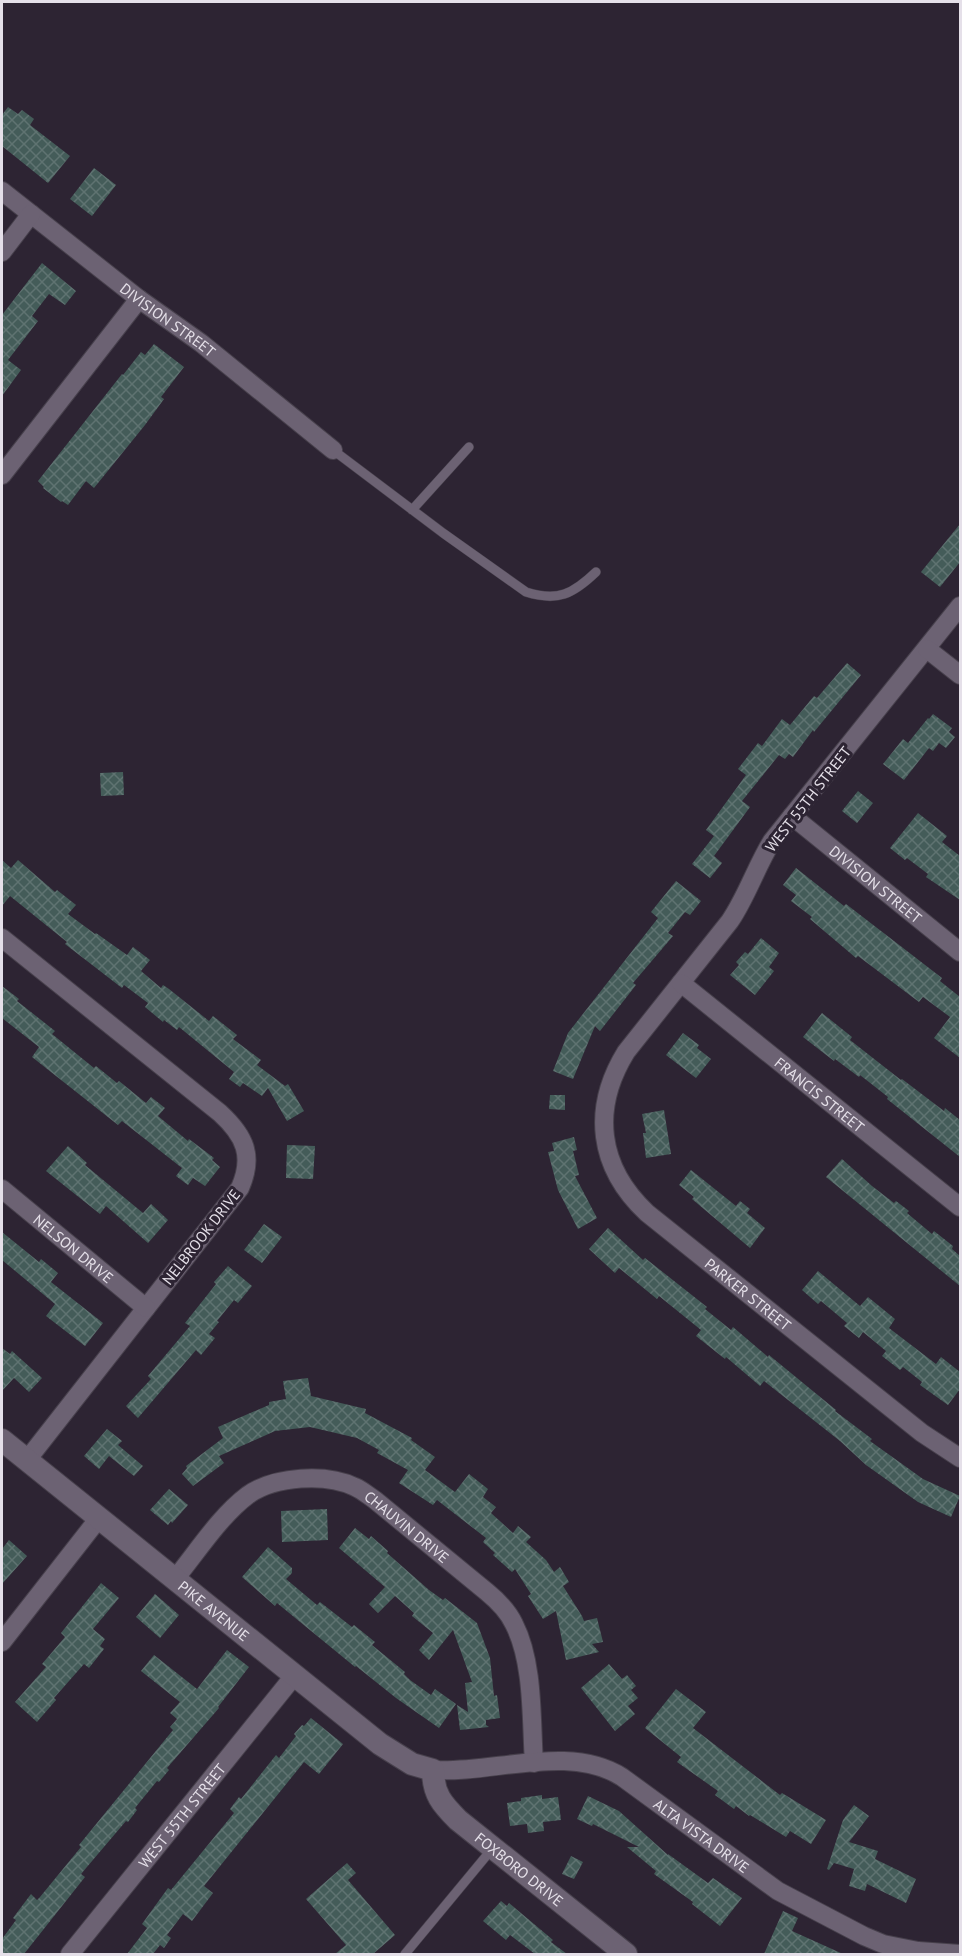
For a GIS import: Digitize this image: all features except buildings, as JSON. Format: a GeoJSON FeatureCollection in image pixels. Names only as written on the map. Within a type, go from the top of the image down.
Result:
{"type":"FeatureCollection","features":[{"type":"Feature","properties":{"kind":"street","name":"DIVISION STREET"},"geometry":{"type":"LineString","coordinates":[[2,191],[139,299],[201,343],[333,450]]}},
{"type":"Feature","properties":{"kind":"street"},"geometry":{"type":"LineString","coordinates":[[2,252],[31,214]]}},
{"type":"Feature","properties":{"kind":"street"},"geometry":{"type":"LineString","coordinates":[[2,475],[139,299]]}},
{"type":"Feature","properties":{"kind":"street","name":"WEST 55TH STREET"},"geometry":{"type":"LineString","coordinates":[[608,1088],[626,1052],[741,905],[772,841],[960,606]]}},
{"type":"Feature","properties":{"kind":"street"},"geometry":{"type":"LineString","coordinates":[[927,649],[960,675]]}},
{"type":"Feature","properties":{"kind":"street","name":"DIVISION STREET"},"geometry":{"type":"LineString","coordinates":[[792,816],[960,952]]}},
{"type":"Feature","properties":{"kind":"street","name":"NELBROOK DRIVE"},"geometry":{"type":"LineString","coordinates":[[2,938],[220,1113],[240,1135],[246,1148],[246,1175],[240,1188],[27,1460]]}},
{"type":"Feature","properties":{"kind":"street","name":"FRANCIS STREET"},"geometry":{"type":"LineString","coordinates":[[681,983],[960,1207]]}},
{"type":"Feature","properties":{"kind":"street","name":"PARKER STREET"},"geometry":{"type":"LineString","coordinates":[[608,1088],[604,1123],[607,1151],[620,1182],[634,1201],[922,1433],[960,1458]]}},
{"type":"Feature","properties":{"kind":"street","name":"NELSON DRIVE"},"geometry":{"type":"LineString","coordinates":[[2,1189],[146,1308]]}},
{"type":"Feature","properties":{"kind":"street","name":"PIKE AVENUE"},"geometry":{"type":"LineString","coordinates":[[2,1440],[380,1744],[412,1764],[433,1770]]}},
{"type":"Feature","properties":{"kind":"street","name":"CHAUVIN DRIVE"},"geometry":{"type":"LineString","coordinates":[[175,1579],[227,1515],[250,1494],[265,1487],[298,1479],[317,1478],[355,1487],[375,1500],[502,1605],[514,1624],[522,1644],[528,1672],[534,1763]]}},
{"type":"Feature","properties":{"kind":"street"},"geometry":{"type":"LineString","coordinates":[[2,1642],[99,1518]]}},
{"type":"Feature","properties":{"kind":"street","name":"WEST 55TH STREET"},"geometry":{"type":"LineString","coordinates":[[70,1954],[294,1676]]}},
{"type":"Feature","properties":{"kind":"street","name":"ALTA VISTA DRIVE"},"geometry":{"type":"LineString","coordinates":[[433,1770],[456,1772],[574,1761],[594,1764],[615,1773],[778,1891],[864,1936],[884,1944],[918,1951],[960,1954]]}},
{"type":"Feature","properties":{"kind":"street","name":"FOXBORO DRIVE"},"geometry":{"type":"LineString","coordinates":[[433,1770],[433,1784],[437,1796],[446,1808],[492,1850],[626,1954]]}},
{"type":"Feature","properties":{"kind":"lane"},"geometry":{"type":"LineString","coordinates":[[412,510],[469,447]]}},
{"type":"Feature","properties":{"kind":"lane"},"geometry":{"type":"LineString","coordinates":[[333,450],[526,592],[537,596],[557,597],[568,594],[580,587],[596,572]]}},
{"type":"Feature","properties":{"kind":"lane"},"geometry":{"type":"LineString","coordinates":[[405,1954],[492,1850]]}}]}
